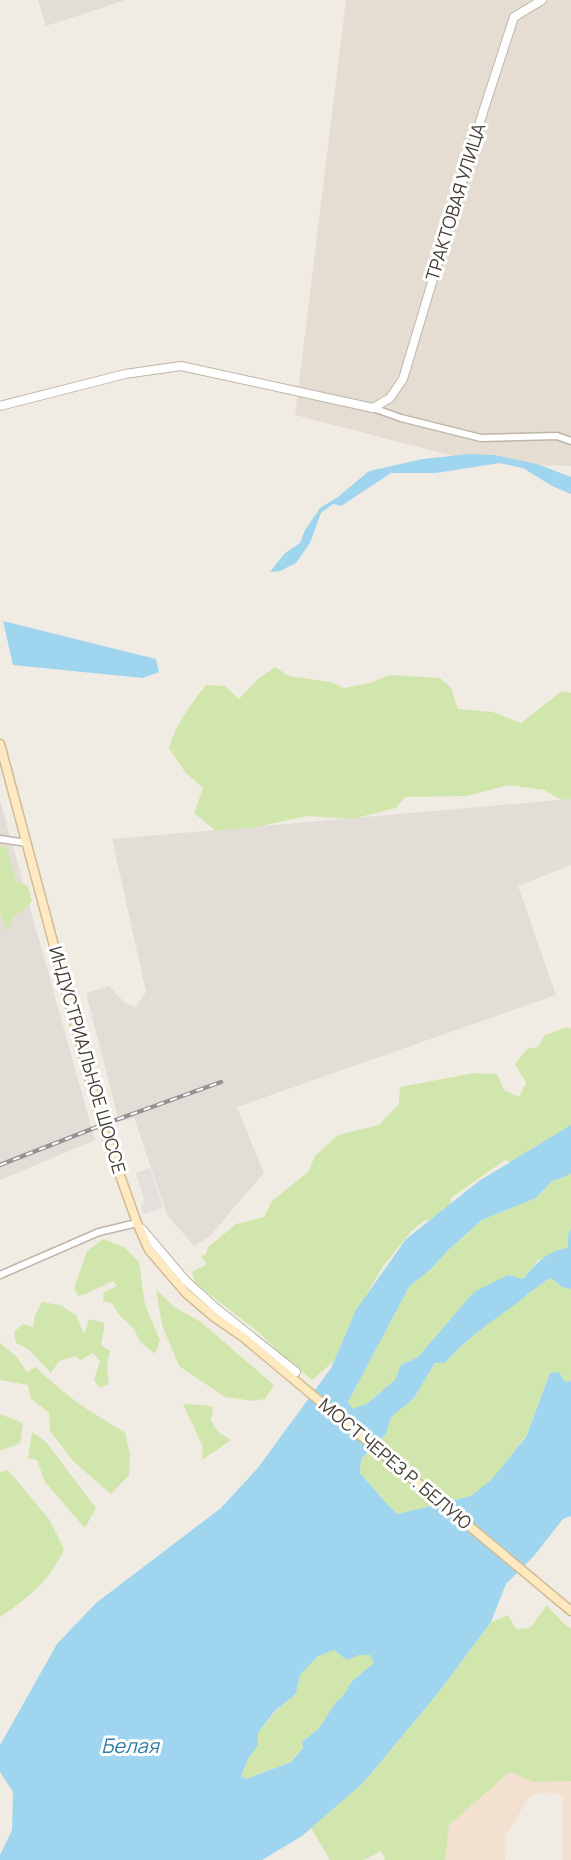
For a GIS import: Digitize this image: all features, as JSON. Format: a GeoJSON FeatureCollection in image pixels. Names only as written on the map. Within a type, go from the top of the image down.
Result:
{"type":"FeatureCollection","features":[{"type":"Feature","properties":{"kind":"main road","name":"ИНДУСТРИАЛЬНОЕ ШОССЕ"},"geometry":{"type":"LineString","coordinates":[[0,744],[102,1125],[137,1223],[149,1250],[180,1286],[214,1317],[243,1337]]}},
{"type":"Feature","properties":{"kind":"main road","name":"МОСТ ЧЕРЕЗ Р. БЕЛУЮ"},"geometry":{"type":"LineString","coordinates":[[243,1337],[571,1611]]}},
{"type":"Feature","properties":{"kind":"street","name":"ТРАКТОВАЯ УЛИЦА"},"geometry":{"type":"LineString","coordinates":[[373,408],[390,398],[403,379],[514,16],[542,0]]}},
{"type":"Feature","properties":{"kind":"street"},"geometry":{"type":"LineString","coordinates":[[0,406],[125,374],[181,366],[373,408],[400,418],[481,438],[557,436],[571,441]]}},
{"type":"Feature","properties":{"kind":"street"},"geometry":{"type":"LineString","coordinates":[[0,839],[27,843]]}},
{"type":"Feature","properties":{"kind":"street"},"geometry":{"type":"LineString","coordinates":[[0,1275],[99,1232],[137,1223],[186,1281],[296,1372]]}},
{"type":"Feature","properties":{"kind":"shaded area"},"geometry":{"type":"Polygon","coordinates":[[[38,0],[126,0],[46,26],[38,0]]]}},
{"type":"Feature","properties":{"kind":"shaded area"},"geometry":{"type":"Polygon","coordinates":[[[346,0],[571,0],[571,466],[480,463],[295,415],[346,0]]]}},
{"type":"Feature","properties":{"kind":"shaded area"},"geometry":{"type":"Polygon","coordinates":[[[571,799],[571,865],[518,886],[556,995],[237,1107],[264,1173],[210,1236],[194,1246],[167,1215],[134,1118],[119,1122],[86,993],[109,986],[125,1003],[135,1007],[146,992],[112,839],[571,799]]]}},
{"type":"Feature","properties":{"kind":"shaded area"},"geometry":{"type":"Polygon","coordinates":[[[0,800],[95,1140],[0,1180],[0,800]]]}},
{"type":"Feature","properties":{"kind":"shaded area"},"geometry":{"type":"Polygon","coordinates":[[[150,1168],[163,1208],[144,1214],[141,1205],[145,1203],[136,1173],[150,1168]]]}},
{"type":"Feature","properties":{"kind":"shaded area"},"geometry":{"type":"Polygon","coordinates":[[[510,1772],[534,1782],[571,1781],[571,1860],[563,1860],[563,1799],[558,1794],[543,1792],[529,1798],[506,1834],[505,1860],[445,1860],[449,1825],[510,1772]]]}},
{"type":"Feature","properties":{"kind":"green space"},"geometry":{"type":"Polygon","coordinates":[[[275,667],[289,676],[331,682],[344,688],[370,683],[390,675],[440,678],[451,688],[458,709],[493,712],[521,723],[562,691],[571,693],[571,799],[562,800],[544,790],[509,785],[466,796],[405,797],[396,808],[352,819],[308,816],[256,827],[216,831],[194,813],[203,788],[185,772],[169,748],[172,739],[184,715],[206,685],[225,686],[239,699],[258,679],[275,667]]]}},
{"type":"Feature","properties":{"kind":"green space"},"geometry":{"type":"Polygon","coordinates":[[[0,845],[7,848],[16,881],[28,886],[32,901],[13,918],[6,932],[0,912],[0,845]]]}},
{"type":"Feature","properties":{"kind":"green space"},"geometry":{"type":"Polygon","coordinates":[[[564,1028],[571,1028],[571,1135],[522,1166],[505,1160],[451,1198],[450,1209],[442,1216],[422,1222],[411,1232],[383,1266],[351,1322],[334,1361],[312,1380],[257,1331],[195,1283],[192,1272],[207,1264],[201,1257],[206,1254],[208,1247],[236,1224],[264,1217],[272,1201],[308,1172],[315,1156],[338,1135],[379,1125],[399,1104],[400,1087],[474,1073],[497,1074],[504,1090],[519,1097],[526,1083],[515,1064],[527,1049],[538,1047],[545,1035],[564,1028]]]}},
{"type":"Feature","properties":{"kind":"green space"},"geometry":{"type":"Polygon","coordinates":[[[571,1173],[571,1228],[568,1235],[568,1248],[538,1260],[523,1279],[474,1292],[418,1357],[401,1365],[395,1380],[368,1403],[353,1410],[348,1402],[409,1287],[482,1220],[536,1198],[552,1181],[571,1173]]]}},
{"type":"Feature","properties":{"kind":"green space"},"geometry":{"type":"Polygon","coordinates":[[[103,1239],[124,1247],[139,1262],[145,1305],[160,1340],[155,1354],[140,1342],[134,1329],[119,1315],[112,1303],[103,1301],[104,1292],[117,1286],[113,1281],[78,1296],[74,1288],[87,1251],[103,1239]]]}},
{"type":"Feature","properties":{"kind":"green space"},"geometry":{"type":"Polygon","coordinates":[[[551,1278],[562,1287],[571,1289],[571,1381],[565,1382],[550,1373],[526,1436],[492,1480],[471,1496],[399,1514],[360,1473],[361,1459],[386,1434],[391,1417],[414,1398],[435,1363],[445,1363],[478,1332],[551,1278]]]}},
{"type":"Feature","properties":{"kind":"green space"},"geometry":{"type":"Polygon","coordinates":[[[156,1289],[174,1307],[201,1322],[274,1385],[265,1399],[253,1401],[225,1397],[179,1366],[162,1325],[156,1289]]]}},
{"type":"Feature","properties":{"kind":"green space"},"geometry":{"type":"Polygon","coordinates":[[[42,1302],[60,1305],[76,1315],[84,1334],[89,1319],[104,1323],[101,1345],[110,1351],[107,1365],[109,1384],[100,1388],[94,1380],[100,1361],[93,1353],[81,1360],[75,1356],[59,1361],[51,1373],[28,1349],[16,1343],[14,1332],[23,1324],[33,1327],[35,1315],[42,1302]]]}},
{"type":"Feature","properties":{"kind":"green space"},"geometry":{"type":"Polygon","coordinates":[[[0,1343],[17,1357],[27,1372],[36,1367],[78,1403],[125,1432],[130,1455],[129,1475],[111,1494],[73,1461],[50,1431],[49,1413],[31,1399],[28,1385],[0,1380],[0,1343]]]}},
{"type":"Feature","properties":{"kind":"green space"},"geometry":{"type":"Polygon","coordinates":[[[183,1404],[213,1407],[211,1420],[217,1431],[231,1440],[202,1460],[203,1447],[183,1404]]]}},
{"type":"Feature","properties":{"kind":"green space"},"geometry":{"type":"Polygon","coordinates":[[[0,1414],[23,1423],[20,1443],[0,1451],[0,1414]]]}},
{"type":"Feature","properties":{"kind":"green space"},"geometry":{"type":"Polygon","coordinates":[[[32,1432],[46,1442],[96,1508],[85,1528],[45,1482],[37,1460],[28,1458],[32,1432]]]}},
{"type":"Feature","properties":{"kind":"green space"},"geometry":{"type":"Polygon","coordinates":[[[8,1470],[49,1519],[64,1549],[59,1560],[37,1588],[0,1617],[0,1472],[8,1470]]]}},
{"type":"Feature","properties":{"kind":"green space"},"geometry":{"type":"Polygon","coordinates":[[[547,1605],[571,1629],[571,1781],[534,1782],[510,1772],[449,1825],[445,1860],[385,1860],[381,1851],[364,1860],[330,1860],[311,1828],[364,1782],[438,1693],[491,1622],[508,1615],[516,1629],[530,1628],[547,1605]]]}},
{"type":"Feature","properties":{"kind":"green space"},"geometry":{"type":"Polygon","coordinates":[[[334,1649],[370,1655],[375,1663],[352,1681],[319,1728],[302,1742],[303,1748],[290,1762],[246,1779],[241,1776],[248,1759],[258,1745],[258,1733],[276,1711],[296,1694],[300,1675],[318,1656],[334,1649]]]}},
{"type":"Feature","properties":{"kind":"water"},"geometry":{"type":"Polygon","coordinates":[[[470,454],[494,455],[537,464],[571,477],[571,494],[552,486],[523,468],[500,463],[436,473],[391,473],[341,506],[333,504],[321,513],[310,543],[296,563],[280,571],[270,572],[285,553],[300,543],[305,530],[320,508],[338,497],[369,471],[423,459],[470,454]]]}},
{"type":"Feature","properties":{"kind":"water"},"geometry":{"type":"Polygon","coordinates":[[[3,621],[156,659],[159,672],[143,678],[13,665],[3,621]]]}},
{"type":"Feature","properties":{"kind":"water","name":"Белая"},"geometry":{"type":"Polygon","coordinates":[[[571,1125],[571,1173],[552,1181],[536,1198],[482,1220],[409,1287],[348,1402],[353,1409],[368,1403],[395,1380],[401,1365],[418,1357],[474,1292],[508,1275],[523,1279],[542,1259],[568,1248],[568,1235],[571,1228],[571,1289],[562,1287],[551,1278],[478,1332],[445,1363],[435,1363],[414,1398],[391,1417],[386,1434],[361,1459],[360,1473],[398,1514],[471,1496],[492,1479],[526,1437],[550,1373],[559,1372],[565,1382],[571,1381],[571,1516],[563,1519],[534,1556],[506,1584],[491,1622],[438,1693],[364,1782],[302,1836],[262,1860],[0,1860],[0,1855],[12,1830],[13,1792],[0,1772],[0,1745],[57,1644],[96,1603],[221,1508],[257,1469],[331,1368],[356,1310],[406,1239],[479,1181],[571,1125]],[[334,1650],[318,1656],[300,1675],[296,1694],[275,1711],[258,1733],[258,1745],[248,1759],[241,1776],[246,1779],[291,1762],[303,1748],[302,1742],[319,1728],[352,1681],[374,1663],[370,1655],[359,1655],[347,1660],[334,1650]]]}},
{"type":"Feature","properties":{"kind":"railway"},"geometry":{"type":"LineString","coordinates":[[0,1165],[221,1082]]}}]}
